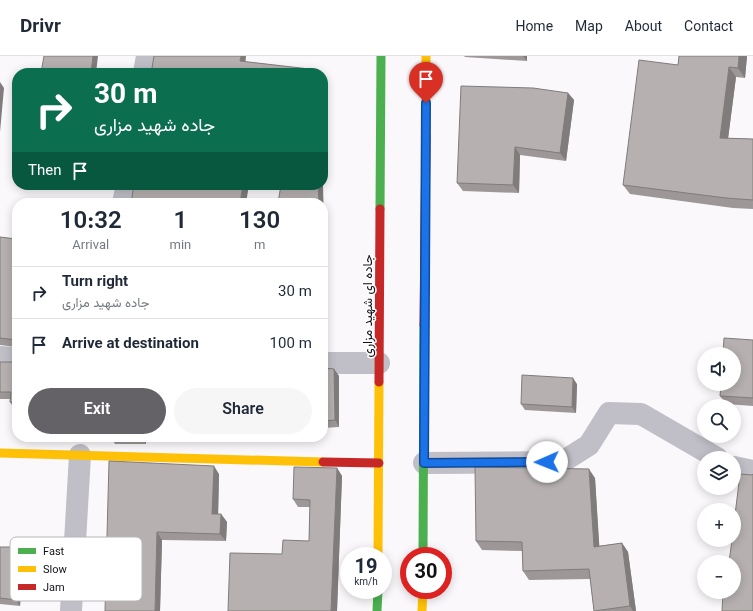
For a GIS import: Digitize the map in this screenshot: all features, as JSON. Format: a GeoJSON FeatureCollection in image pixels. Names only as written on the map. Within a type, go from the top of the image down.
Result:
{"type":"FeatureCollection","features":[{"type":"Feature","properties":{"kind":"main road","name":"جاده ای شهید مزاری"},"geometry":{"type":"LineString","coordinates":[[378,547],[381,56]]}},
{"type":"Feature","properties":{"kind":"main road"},"geometry":{"type":"LineString","coordinates":[[423,547],[426,56]]}},
{"type":"Feature","properties":{"kind":"main road"},"geometry":{"type":"LineString","coordinates":[[0,453],[379,463]]}},
{"type":"Feature","properties":{"kind":"main road"},"geometry":{"type":"LineString","coordinates":[[377,611],[378,599]]}},
{"type":"Feature","properties":{"kind":"main road"},"geometry":{"type":"LineString","coordinates":[[422,611],[423,599]]}},
{"type":"Feature","properties":{"kind":"street"},"geometry":{"type":"LineString","coordinates":[[145,68],[147,56]]}},
{"type":"Feature","properties":{"kind":"street"},"geometry":{"type":"LineString","coordinates":[[0,357],[12,358]]}},
{"type":"Feature","properties":{"kind":"street"},"geometry":{"type":"LineString","coordinates":[[328,363],[379,363]]}},
{"type":"Feature","properties":{"kind":"street"},"geometry":{"type":"LineString","coordinates":[[424,463],[562,462],[589,444],[609,413],[641,414],[705,451]]}},
{"type":"Feature","properties":{"kind":"street"},"geometry":{"type":"LineString","coordinates":[[75,537],[80,455]]}},
{"type":"Feature","properties":{"kind":"street"},"geometry":{"type":"LineString","coordinates":[[741,469],[753,471]]}},
{"type":"Feature","properties":{"kind":"street"},"geometry":{"type":"LineString","coordinates":[[71,611],[72,601]]}},
{"type":"Feature","properties":{"kind":"building"},"geometry":{"type":"Polygon","coordinates":[[[44,56],[93,56],[92,68],[42,68],[44,56]]]}},
{"type":"Feature","properties":{"kind":"building"},"geometry":{"type":"Polygon","coordinates":[[[154,56],[241,56],[240,61],[301,68],[152,68],[154,56]]]}},
{"type":"Feature","properties":{"kind":"building"},"geometry":{"type":"Polygon","coordinates":[[[679,56],[739,56],[738,68],[729,67],[720,138],[753,139],[753,200],[623,185],[639,60],[678,65],[679,56]]]}},
{"type":"Feature","properties":{"kind":"building"},"geometry":{"type":"Polygon","coordinates":[[[461,86],[533,88],[568,93],[560,153],[515,147],[513,185],[457,183],[461,86]]]}},
{"type":"Feature","properties":{"kind":"building"},"geometry":{"type":"Polygon","coordinates":[[[133,190],[242,190],[241,198],[132,198],[133,190]]]}},
{"type":"Feature","properties":{"kind":"building"},"geometry":{"type":"Polygon","coordinates":[[[280,190],[318,190],[319,198],[279,198],[280,190]]]}},
{"type":"Feature","properties":{"kind":"building"},"geometry":{"type":"Polygon","coordinates":[[[0,237],[12,238],[12,339],[0,338],[0,237]]]}},
{"type":"Feature","properties":{"kind":"building"},"geometry":{"type":"Polygon","coordinates":[[[724,338],[753,340],[753,398],[720,396],[720,391],[741,391],[741,347],[723,347],[724,338]]]}},
{"type":"Feature","properties":{"kind":"building"},"geometry":{"type":"Polygon","coordinates":[[[0,362],[12,362],[12,402],[10,402],[11,392],[0,392],[0,362]]]}},
{"type":"Feature","properties":{"kind":"building"},"geometry":{"type":"Polygon","coordinates":[[[328,368],[334,369],[335,420],[328,421],[328,368]]]}},
{"type":"Feature","properties":{"kind":"building"},"geometry":{"type":"Polygon","coordinates":[[[522,375],[573,378],[572,407],[521,404],[522,375]]]}},
{"type":"Feature","properties":{"kind":"building"},"geometry":{"type":"Polygon","coordinates":[[[109,461],[214,466],[212,514],[221,514],[220,534],[157,532],[155,611],[105,611],[105,601],[142,601],[142,537],[107,537],[109,461]]]}},
{"type":"Feature","properties":{"kind":"building"},"geometry":{"type":"Polygon","coordinates":[[[294,467],[337,468],[331,611],[228,611],[230,553],[282,554],[283,540],[309,541],[310,500],[293,499],[294,467]]]}},
{"type":"Feature","properties":{"kind":"building"},"geometry":{"type":"Polygon","coordinates":[[[475,467],[589,469],[594,547],[622,543],[630,606],[594,611],[589,569],[523,571],[522,542],[476,541],[475,467]]]}},
{"type":"Feature","properties":{"kind":"building"},"geometry":{"type":"Polygon","coordinates":[[[741,474],[753,474],[753,611],[722,611],[723,599],[741,599],[741,555],[730,555],[731,547],[741,547],[741,503],[736,503],[737,495],[741,495],[741,474]]]}},
{"type":"Feature","properties":{"kind":"building"},"geometry":{"type":"Polygon","coordinates":[[[0,547],[10,547],[10,599],[0,598],[0,547]]]}},
{"type":"Feature","properties":{"kind":"traffic: fast"},"geometry":{"type":"LineString","coordinates":[[380,209],[381,56]]}},
{"type":"Feature","properties":{"kind":"traffic: fast"},"geometry":{"type":"LineString","coordinates":[[423,547],[424,325]]}},
{"type":"Feature","properties":{"kind":"traffic: fast"},"geometry":{"type":"LineString","coordinates":[[377,611],[378,599]]}},
{"type":"Feature","properties":{"kind":"traffic: slow"},"geometry":{"type":"LineString","coordinates":[[426,56],[426,136]]}},
{"type":"Feature","properties":{"kind":"traffic: slow"},"geometry":{"type":"LineString","coordinates":[[378,547],[379,382]]}},
{"type":"Feature","properties":{"kind":"traffic: slow"},"geometry":{"type":"LineString","coordinates":[[0,453],[323,462]]}},
{"type":"Feature","properties":{"kind":"traffic: slow"},"geometry":{"type":"LineString","coordinates":[[422,611],[423,599]]}},
{"type":"Feature","properties":{"kind":"traffic: jam"},"geometry":{"type":"LineString","coordinates":[[424,325],[426,136]]}},
{"type":"Feature","properties":{"kind":"traffic: jam"},"geometry":{"type":"LineString","coordinates":[[379,382],[380,209]]}},
{"type":"Feature","properties":{"kind":"traffic: jam"},"geometry":{"type":"LineString","coordinates":[[323,462],[379,463]]}},
{"type":"Feature","properties":{"kind":"route"},"geometry":{"type":"LineString","coordinates":[[426,103],[424,463],[547,462]]}}]}
